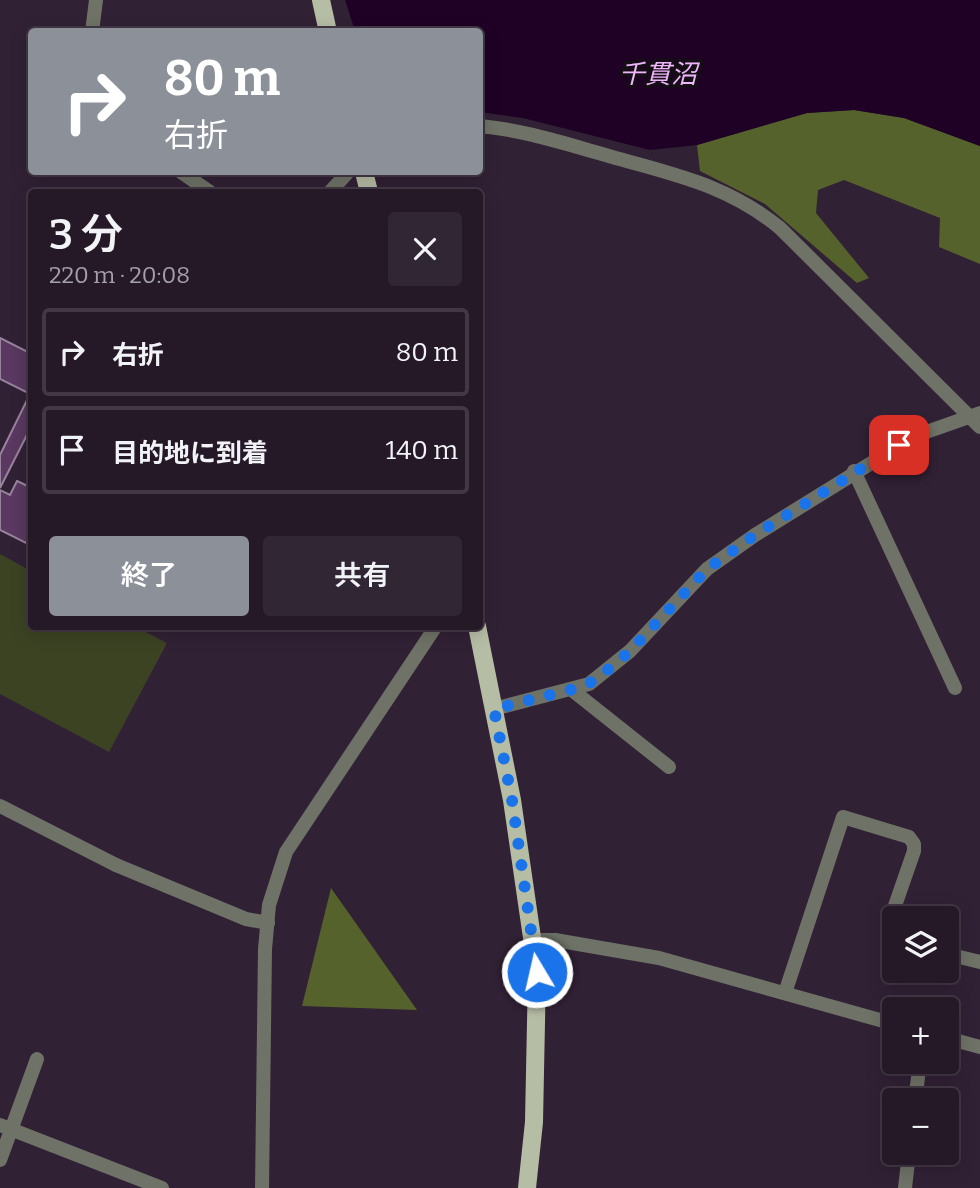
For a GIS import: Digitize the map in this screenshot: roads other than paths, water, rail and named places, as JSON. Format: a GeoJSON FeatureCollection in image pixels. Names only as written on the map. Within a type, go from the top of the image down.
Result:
{"type":"FeatureCollection","features":[{"type":"Feature","properties":{"kind":"main road"},"geometry":{"type":"LineString","coordinates":[[321,0],[327,28]]}},
{"type":"Feature","properties":{"kind":"main road"},"geometry":{"type":"LineString","coordinates":[[478,630],[512,800],[537,972],[534,1122],[527,1188]]}},
{"type":"Feature","properties":{"kind":"street"},"geometry":{"type":"LineString","coordinates":[[92,28],[96,0]]}},
{"type":"Feature","properties":{"kind":"street"},"geometry":{"type":"LineString","coordinates":[[483,126],[523,131],[702,182],[747,203],[780,228],[974,414],[980,427]]}},
{"type":"Feature","properties":{"kind":"street"},"geometry":{"type":"LineString","coordinates":[[185,175],[206,189]]}},
{"type":"Feature","properties":{"kind":"street"},"geometry":{"type":"LineString","coordinates":[[333,189],[345,175]]}},
{"type":"Feature","properties":{"kind":"street"},"geometry":{"type":"LineString","coordinates":[[494,709],[589,684],[612,667],[707,569],[755,535],[854,471],[915,436],[974,414]]}},
{"type":"Feature","properties":{"kind":"street"},"geometry":{"type":"LineString","coordinates":[[854,471],[955,688]]}},
{"type":"Feature","properties":{"kind":"street"},"geometry":{"type":"LineString","coordinates":[[262,1188],[265,949],[269,905],[286,852],[433,630]]}},
{"type":"Feature","properties":{"kind":"street"},"geometry":{"type":"LineString","coordinates":[[572,690],[669,767]]}},
{"type":"Feature","properties":{"kind":"street"},"geometry":{"type":"LineString","coordinates":[[0,806],[116,865],[246,919],[268,923]]}},
{"type":"Feature","properties":{"kind":"street"},"geometry":{"type":"LineString","coordinates":[[785,993],[843,817],[909,837],[914,844],[895,906]]}},
{"type":"Feature","properties":{"kind":"street"},"geometry":{"type":"LineString","coordinates":[[532,940],[555,940],[659,958],[882,1021]]}},
{"type":"Feature","properties":{"kind":"street"},"geometry":{"type":"LineString","coordinates":[[959,957],[980,962]]}},
{"type":"Feature","properties":{"kind":"street"},"geometry":{"type":"LineString","coordinates":[[959,1041],[980,1047]]}},
{"type":"Feature","properties":{"kind":"street"},"geometry":{"type":"LineString","coordinates":[[0,1160],[6,1127],[37,1059]]}},
{"type":"Feature","properties":{"kind":"street"},"geometry":{"type":"LineString","coordinates":[[6,1127],[162,1188]]}},
{"type":"Feature","properties":{"kind":"street"},"geometry":{"type":"LineString","coordinates":[[905,1188],[908,1165]]}},
{"type":"Feature","properties":{"kind":"water","name":"千貫沼"},"geometry":{"type":"Polygon","coordinates":[[[345,0],[980,0],[980,146],[904,118],[854,110],[807,113],[697,145],[650,150],[523,118],[483,112],[483,28],[354,28],[345,0]]]}}]}
